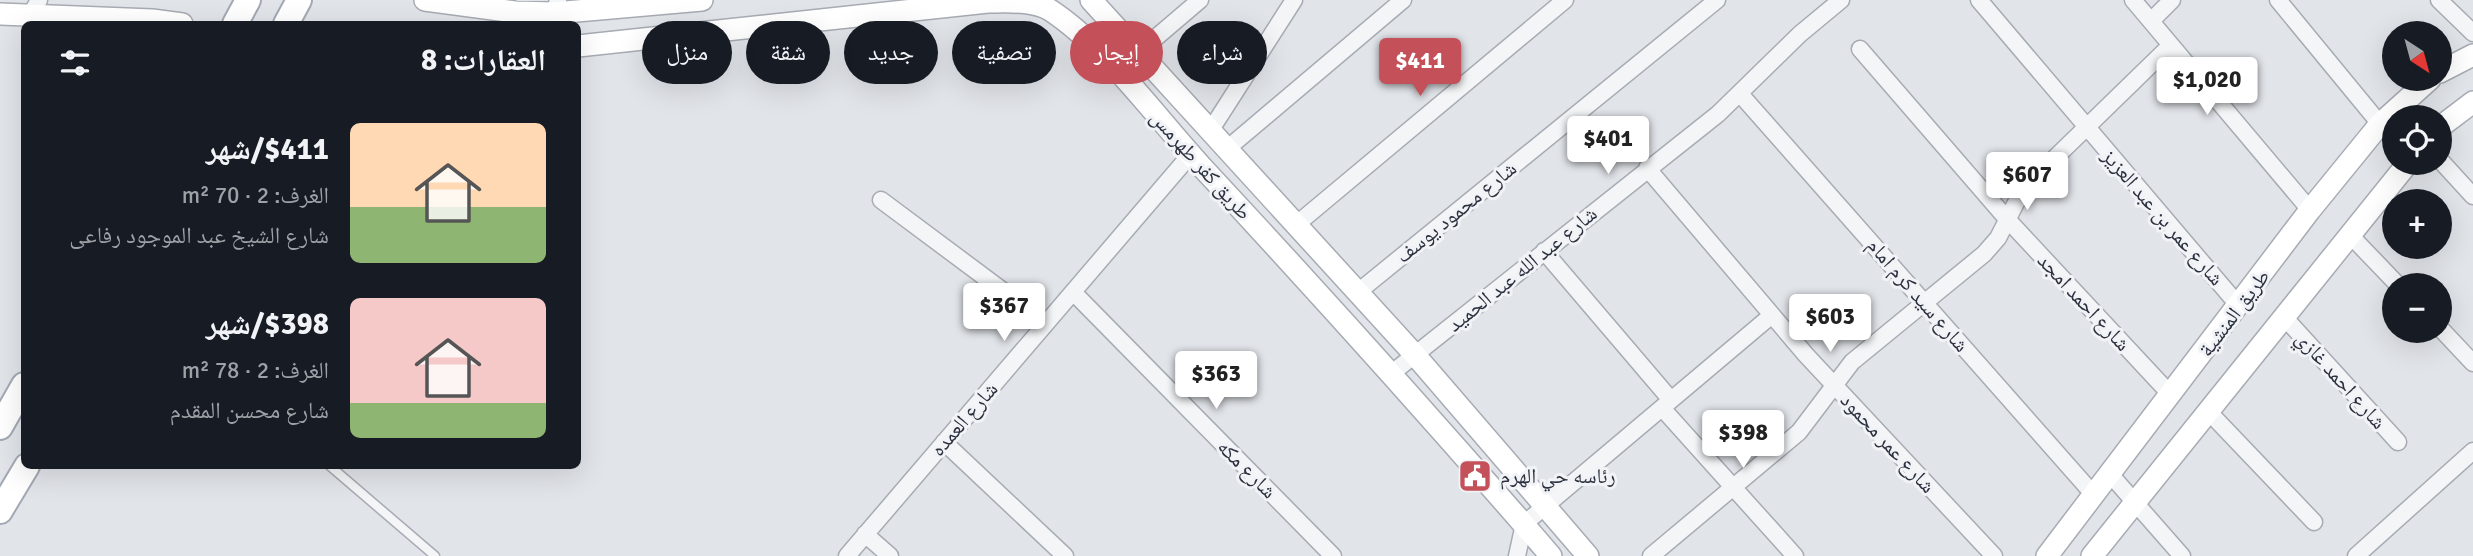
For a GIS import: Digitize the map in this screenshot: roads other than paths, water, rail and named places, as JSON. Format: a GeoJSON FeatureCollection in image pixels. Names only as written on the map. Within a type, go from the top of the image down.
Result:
{"type":"FeatureCollection","features":[{"type":"Feature","properties":{"kind":"main road"},"geometry":{"type":"LineString","coordinates":[[237,21],[248,0]]}},
{"type":"Feature","properties":{"kind":"main road"},"geometry":{"type":"LineString","coordinates":[[288,21],[299,0]]}},
{"type":"Feature","properties":{"kind":"main road"},"geometry":{"type":"LineString","coordinates":[[0,429],[21,390]]}},
{"type":"Feature","properties":{"kind":"main road"},"geometry":{"type":"LineString","coordinates":[[0,429],[21,430]]}},
{"type":"Feature","properties":{"kind":"main road"},"geometry":{"type":"LineString","coordinates":[[0,511],[25,469]]}},
{"type":"Feature","properties":{"kind":"street"},"geometry":{"type":"LineString","coordinates":[[425,0],[554,12],[702,0]]}},
{"type":"Feature","properties":{"kind":"street","name":"طريق كفر طهرمس"},"geometry":{"type":"LineString","coordinates":[[1092,0],[1111,21]]}},
{"type":"Feature","properties":{"kind":"street"},"geometry":{"type":"LineString","coordinates":[[1163,32],[1200,0]]}},
{"type":"Feature","properties":{"kind":"street"},"geometry":{"type":"LineString","coordinates":[[1210,131],[1294,0]]}},
{"type":"Feature","properties":{"kind":"street"},"geometry":{"type":"LineString","coordinates":[[1228,148],[1403,0]]}},
{"type":"Feature","properties":{"kind":"street"},"geometry":{"type":"LineString","coordinates":[[1297,224],[1565,0]]}},
{"type":"Feature","properties":{"kind":"street","name":"شارع محمود يوسف"},"geometry":{"type":"LineString","coordinates":[[1358,292],[1717,0]]}},
{"type":"Feature","properties":{"kind":"street","name":"شارع عبد الله عبد الحميد"},"geometry":{"type":"LineString","coordinates":[[1392,373],[1741,95],[1800,34],[1841,0]]}},
{"type":"Feature","properties":{"kind":"street","name":"شارع عمر بن عبد العزيز"},"geometry":{"type":"LineString","coordinates":[[1979,0],[2239,306]]}},
{"type":"Feature","properties":{"kind":"street"},"geometry":{"type":"LineString","coordinates":[[2133,0],[2310,210]]}},
{"type":"Feature","properties":{"kind":"street"},"geometry":{"type":"LineString","coordinates":[[2151,21],[2172,0]]}},
{"type":"Feature","properties":{"kind":"street"},"geometry":{"type":"LineString","coordinates":[[2278,0],[2380,124]]}},
{"type":"Feature","properties":{"kind":"street"},"geometry":{"type":"LineString","coordinates":[[2439,0],[2473,33]]}},
{"type":"Feature","properties":{"kind":"street","name":"طريق كفر طهرمس"},"geometry":{"type":"LineString","coordinates":[[581,46],[988,2],[1031,2],[1047,8],[1070,24],[1191,154],[1392,373],[1551,556]]}},
{"type":"Feature","properties":{"kind":"street"},"geometry":{"type":"LineString","coordinates":[[0,14],[35,7],[156,21]]}},
{"type":"Feature","properties":{"kind":"street"},"geometry":{"type":"LineString","coordinates":[[1651,556],[1799,432],[1852,362],[1992,246],[2023,189],[2171,45]]}},
{"type":"Feature","properties":{"kind":"street","name":"شارع احمد امجد"},"geometry":{"type":"LineString","coordinates":[[1860,49],[2007,219],[2171,395]]}},
{"type":"Feature","properties":{"kind":"street"},"geometry":{"type":"LineString","coordinates":[[2452,67],[2471,58]]}},
{"type":"Feature","properties":{"kind":"street","name":"طريق كفر طهرمس"},"geometry":{"type":"LineString","coordinates":[[1163,79],[1415,355],[1588,556]]}},
{"type":"Feature","properties":{"kind":"street","name":"طريق المنشية"},"geometry":{"type":"LineString","coordinates":[[2047,556],[2310,210],[2380,124],[2417,91]]}},
{"type":"Feature","properties":{"kind":"street","name":"شارع سيد كرم امام"},"geometry":{"type":"LineString","coordinates":[[1741,95],[2094,495]]}},
{"type":"Feature","properties":{"kind":"street"},"geometry":{"type":"LineString","coordinates":[[2452,118],[2473,102]]}},
{"type":"Feature","properties":{"kind":"street","name":"شارع العمده"},"geometry":{"type":"LineString","coordinates":[[847,556],[1191,154]]}},
{"type":"Feature","properties":{"kind":"street","name":"شارع عمر محمود"},"geometry":{"type":"LineString","coordinates":[[1647,168],[1833,384],[1994,556]]}},
{"type":"Feature","properties":{"kind":"street"},"geometry":{"type":"LineString","coordinates":[[2452,173],[2473,196]]}},
{"type":"Feature","properties":{"kind":"street","name":"طريق المنشية"},"geometry":{"type":"LineString","coordinates":[[2092,556],[2398,175]]}},
{"type":"Feature","properties":{"kind":"street"},"geometry":{"type":"LineString","coordinates":[[881,200],[1046,323]]}},
{"type":"Feature","properties":{"kind":"street"},"geometry":{"type":"LineString","coordinates":[[2350,235],[2387,273]]}},
{"type":"Feature","properties":{"kind":"street"},"geometry":{"type":"LineString","coordinates":[[1544,251],[1734,487],[1795,556]]}},
{"type":"Feature","properties":{"kind":"street","name":"شارع مكه"},"geometry":{"type":"LineString","coordinates":[[1073,292],[1333,556]]}},
{"type":"Feature","properties":{"kind":"street"},"geometry":{"type":"LineString","coordinates":[[1517,556],[1524,524],[1772,315]]}},
{"type":"Feature","properties":{"kind":"street","name":"شارع احمد غازي"},"geometry":{"type":"LineString","coordinates":[[2284,317],[2398,442]]}},
{"type":"Feature","properties":{"kind":"street"},"geometry":{"type":"LineString","coordinates":[[2452,341],[2473,363]]}},
{"type":"Feature","properties":{"kind":"street"},"geometry":{"type":"LineString","coordinates":[[2208,411],[2314,522]]}},
{"type":"Feature","properties":{"kind":"street"},"geometry":{"type":"LineString","coordinates":[[944,442],[1065,556]]}},
{"type":"Feature","properties":{"kind":"street"},"geometry":{"type":"LineString","coordinates":[[2356,556],[2473,451]]}},
{"type":"Feature","properties":{"kind":"street"},"geometry":{"type":"LineString","coordinates":[[2110,474],[2182,556]]}},
{"type":"Feature","properties":{"kind":"street"},"geometry":{"type":"LineString","coordinates":[[865,534],[890,556]]}},
{"type":"Feature","properties":{"kind":"lane"},"geometry":{"type":"LineString","coordinates":[[334,469],[435,556]]}},
{"type":"Feature","properties":{"kind":"place","name":"رئاسه حي الهرم"},"geometry":{"type":"Point","coordinates":[1475,476]}}]}
